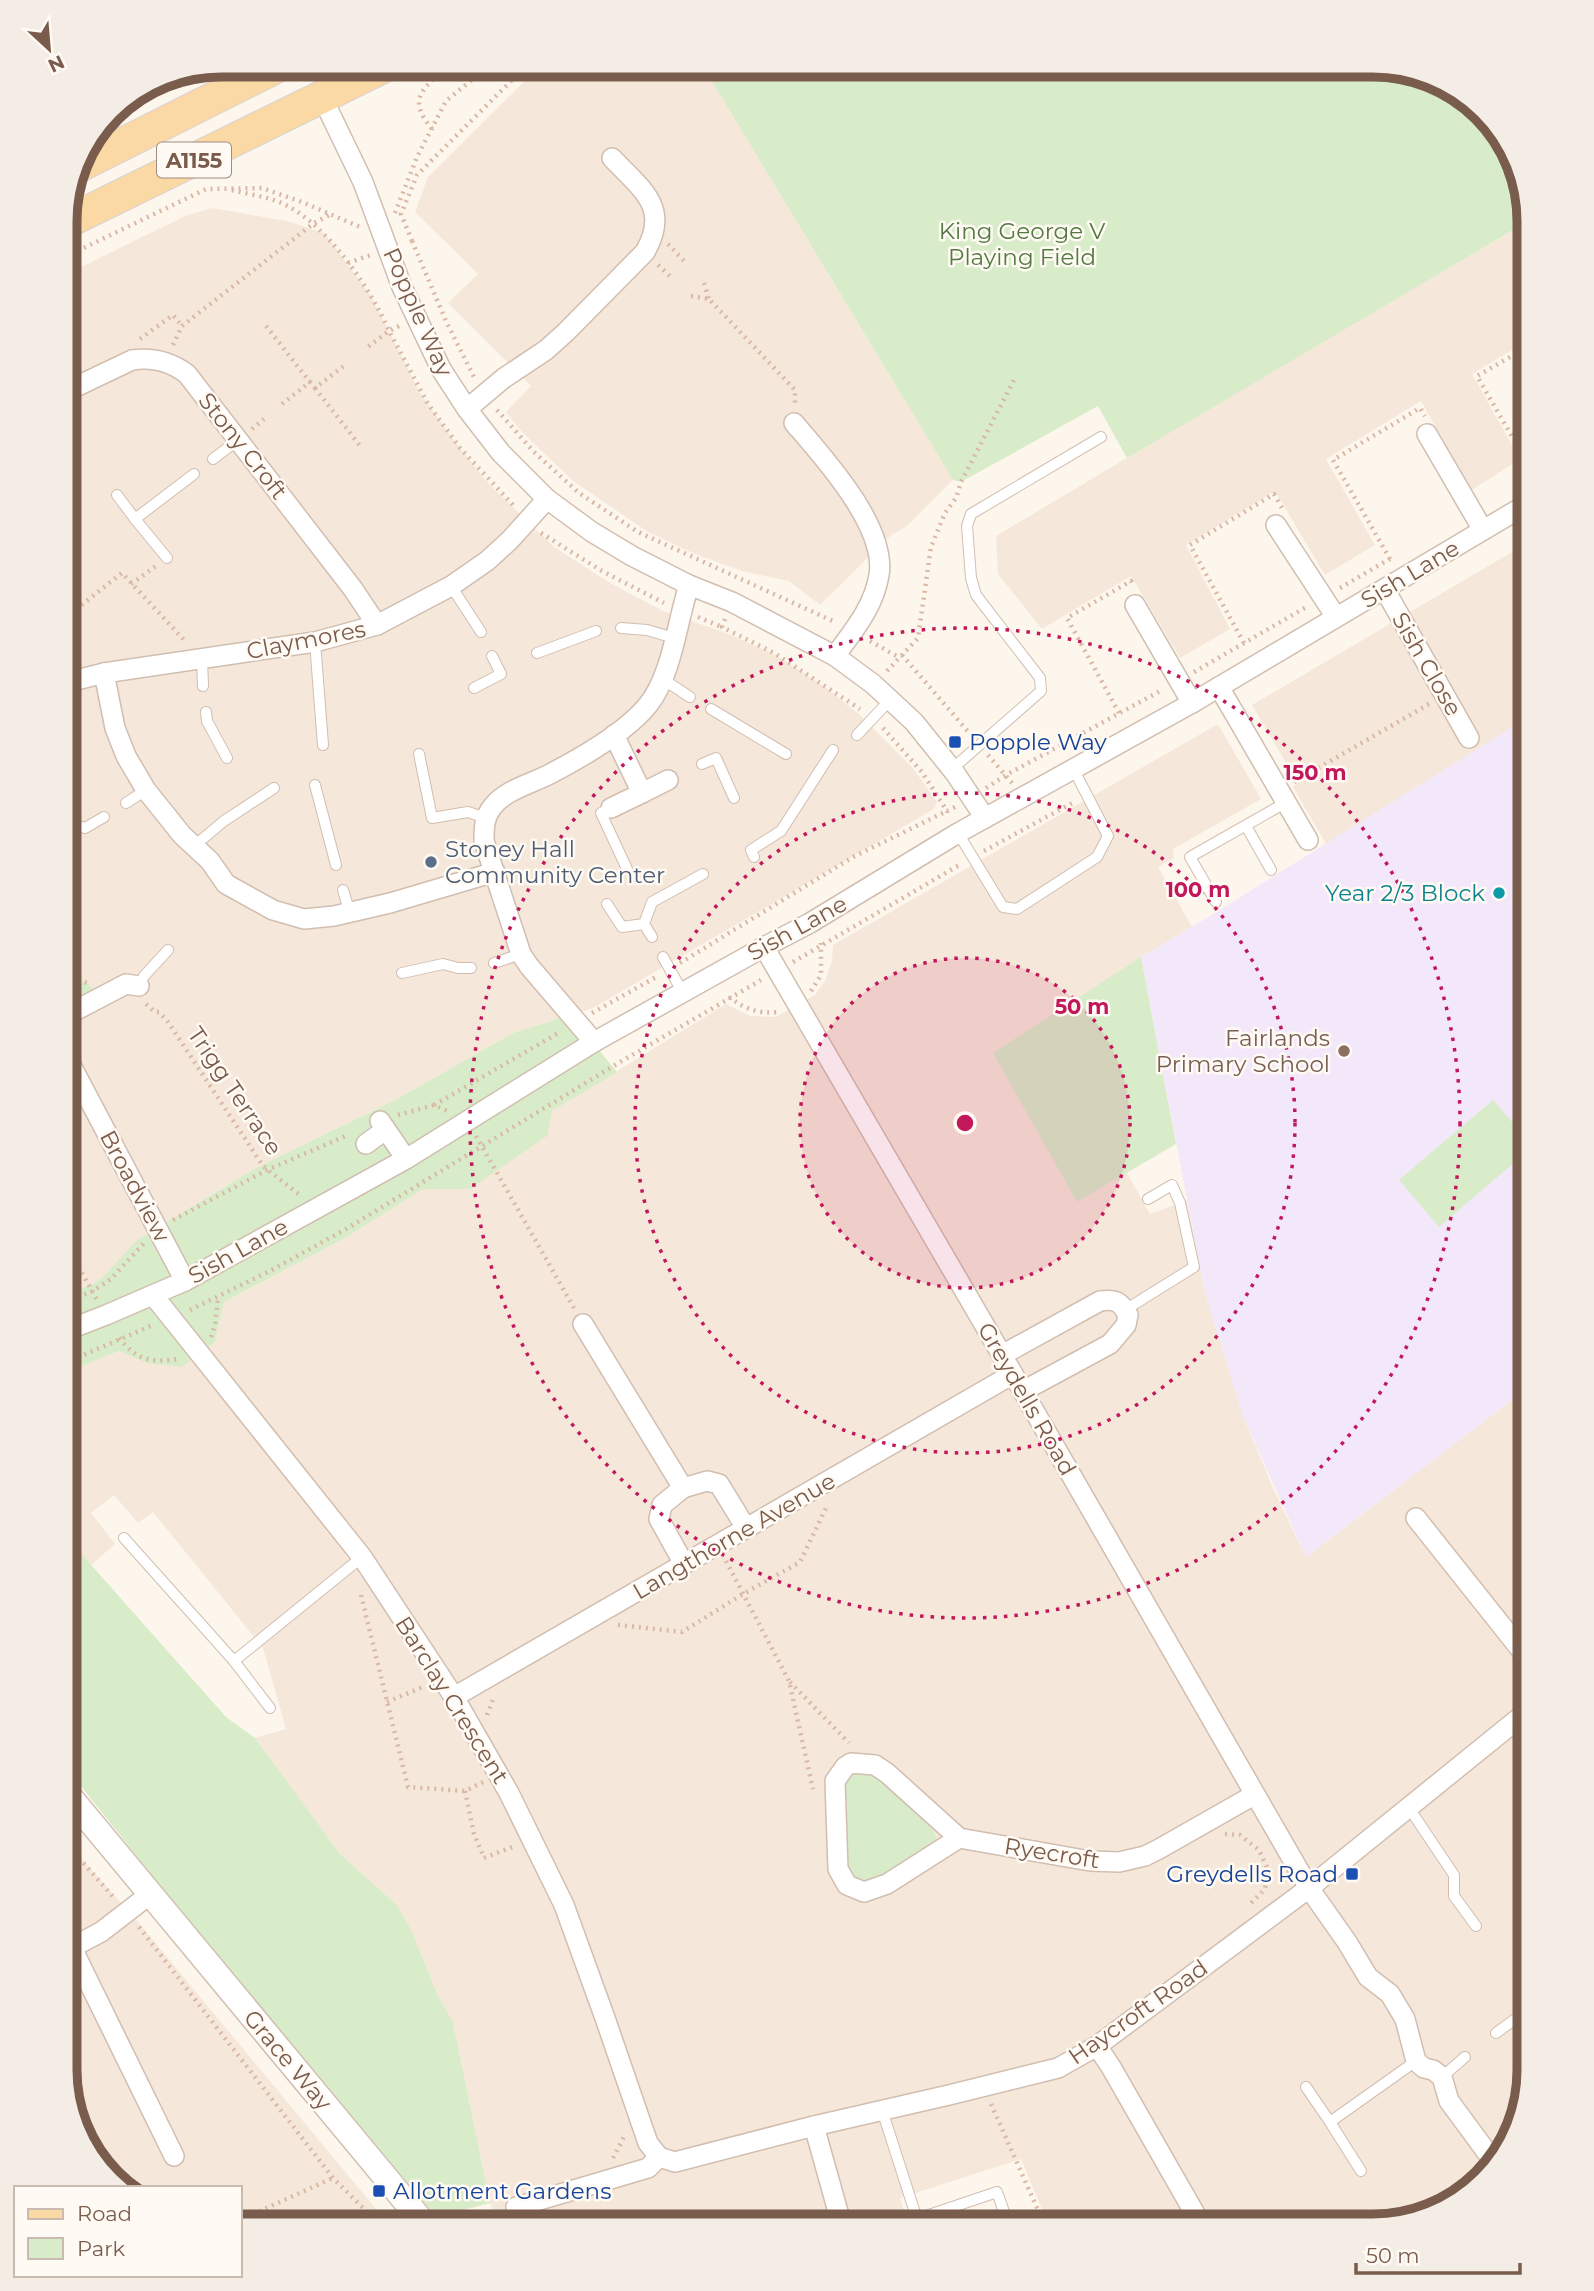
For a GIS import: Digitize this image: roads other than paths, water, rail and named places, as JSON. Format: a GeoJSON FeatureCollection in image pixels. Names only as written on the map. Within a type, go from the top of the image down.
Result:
{"type":"FeatureCollection","features":[{"type":"Feature","properties":{"kind":"main road","name":"A1155"},"geometry":{"type":"LineString","coordinates":[[91,160],[256,77]]}},
{"type":"Feature","properties":{"kind":"main road","name":"A1155"},"geometry":{"type":"LineString","coordinates":[[77,217],[363,77]]}},
{"type":"Feature","properties":{"kind":"street","name":"Popple Way"},"geometry":{"type":"LineString","coordinates":[[323,97],[363,182],[416,318],[441,369],[501,453],[547,499],[592,532],[632,556],[689,585],[732,602],[835,656],[873,684],[914,722],[973,797],[985,818]]}},
{"type":"Feature","properties":{"kind":"street"},"geometry":{"type":"LineString","coordinates":[[467,409],[504,378],[546,350],[645,252],[656,219],[654,208],[648,196],[612,158]]}},
{"type":"Feature","properties":{"kind":"street","name":"Stony Croft"},"geometry":{"type":"LineString","coordinates":[[77,386],[132,360],[144,358],[176,366],[187,374],[353,589],[377,625]]}},
{"type":"Feature","properties":{"kind":"street"},"geometry":{"type":"LineString","coordinates":[[794,423],[833,468],[874,536],[881,558],[879,578],[867,611],[835,656]]}},
{"type":"Feature","properties":{"kind":"street","name":"Sish Lane"},"geometry":{"type":"LineString","coordinates":[[1427,427],[1483,530]]}},
{"type":"Feature","properties":{"kind":"street","name":"Claymores"},"geometry":{"type":"LineString","coordinates":[[77,680],[104,673],[315,642],[377,625],[451,586],[487,561],[547,499]]}},
{"type":"Feature","properties":{"kind":"street","name":"Sish Lane"},"geometry":{"type":"LineString","coordinates":[[77,1326],[185,1281],[406,1159],[594,1042],[810,923],[958,833],[1192,703],[1517,510]]}},
{"type":"Feature","properties":{"kind":"street","name":"Sish Lane"},"geometry":{"type":"LineString","coordinates":[[1282,521],[1336,617]]}},
{"type":"Feature","properties":{"kind":"street"},"geometry":{"type":"LineString","coordinates":[[594,1042],[529,967],[521,954],[485,841],[484,827],[491,808],[500,799],[550,774],[614,735],[638,716],[664,680],[689,585]]}},
{"type":"Feature","properties":{"kind":"street","name":"Sish Close"},"geometry":{"type":"LineString","coordinates":[[1385,590],[1469,738]]}},
{"type":"Feature","properties":{"kind":"street"},"geometry":{"type":"LineString","coordinates":[[1136,598],[1192,703]]}},
{"type":"Feature","properties":{"kind":"street"},"geometry":{"type":"LineString","coordinates":[[104,673],[115,728],[126,757],[146,790],[226,884],[273,910],[304,919],[319,919],[350,913],[495,872]]}},
{"type":"Feature","properties":{"kind":"street"},"geometry":{"type":"LineString","coordinates":[[1219,687],[1308,840]]}},
{"type":"Feature","properties":{"kind":"street"},"geometry":{"type":"LineString","coordinates":[[614,735],[642,793]]}},
{"type":"Feature","properties":{"kind":"street"},"geometry":{"type":"LineString","coordinates":[[611,808],[673,778]]}},
{"type":"Feature","properties":{"kind":"street","name":"Greydells Road"},"geometry":{"type":"LineString","coordinates":[[764,947],[1309,1888],[1368,1977],[1390,1994],[1405,2019],[1416,2061]]}},
{"type":"Feature","properties":{"kind":"street"},"geometry":{"type":"LineString","coordinates":[[77,1010],[127,984],[138,986]]}},
{"type":"Feature","properties":{"kind":"street","name":"Broadview"},"geometry":{"type":"LineString","coordinates":[[77,1077],[185,1281]]}},
{"type":"Feature","properties":{"kind":"street"},"geometry":{"type":"LineString","coordinates":[[366,1144],[382,1125],[406,1159]]}},
{"type":"Feature","properties":{"kind":"street","name":"Barclay Crescent"},"geometry":{"type":"LineString","coordinates":[[153,1295],[362,1557],[454,1697],[509,1793],[524,1846],[564,1905],[648,2143],[659,2157]]}},
{"type":"Feature","properties":{"kind":"street"},"geometry":{"type":"LineString","coordinates":[[1002,1355],[1100,1301],[1113,1300],[1121,1303],[1125,1310]]}},
{"type":"Feature","properties":{"kind":"street","name":"Langthorne Avenue"},"geometry":{"type":"LineString","coordinates":[[454,1697],[843,1473],[1018,1383],[1110,1344],[1126,1325],[1128,1315],[1125,1310]]}},
{"type":"Feature","properties":{"kind":"street"},"geometry":{"type":"LineString","coordinates":[[583,1324],[683,1488]]}},
{"type":"Feature","properties":{"kind":"street"},"geometry":{"type":"LineString","coordinates":[[684,1564],[659,1519],[662,1505],[683,1488],[707,1481],[719,1484],[746,1528]]}},
{"type":"Feature","properties":{"kind":"street"},"geometry":{"type":"LineString","coordinates":[[1416,1518],[1517,1645]]}},
{"type":"Feature","properties":{"kind":"street","name":"Haycroft Road"},"geometry":{"type":"LineString","coordinates":[[516,2207],[648,2168],[659,2157],[675,2162],[1058,2068],[1097,2046],[1309,1888],[1517,1720]]}},
{"type":"Feature","properties":{"kind":"street"},"geometry":{"type":"LineString","coordinates":[[851,1763],[875,1765],[959,1838],[887,1884],[864,1892],[847,1885],[838,1869],[835,1781],[851,1763]]}},
{"type":"Feature","properties":{"kind":"street","name":"Ryecroft"},"geometry":{"type":"LineString","coordinates":[[959,1838],[1090,1861],[1119,1862],[1152,1853],[1254,1795]]}},
{"type":"Feature","properties":{"kind":"street","name":"Grace Way"},"geometry":{"type":"LineString","coordinates":[[77,1806],[416,2214]]}},
{"type":"Feature","properties":{"kind":"street"},"geometry":{"type":"LineString","coordinates":[[77,1944],[101,1932],[149,1895]]}},
{"type":"Feature","properties":{"kind":"street"},"geometry":{"type":"LineString","coordinates":[[77,1967],[174,2156]]}},
{"type":"Feature","properties":{"kind":"street"},"geometry":{"type":"LineString","coordinates":[[1097,2046],[1195,2214]]}},
{"type":"Feature","properties":{"kind":"street"},"geometry":{"type":"LineString","coordinates":[[1416,2061],[1442,2077],[1449,2101],[1489,2155]]}},
{"type":"Feature","properties":{"kind":"street"},"geometry":{"type":"LineString","coordinates":[[814,2126],[839,2214]]}},
{"type":"Feature","properties":{"kind":"lane"},"geometry":{"type":"LineString","coordinates":[[952,769],[978,743],[1041,691],[1040,678],[976,595],[971,578],[967,526],[971,514],[1101,437]]}},
{"type":"Feature","properties":{"kind":"lane"},"geometry":{"type":"LineString","coordinates":[[213,459],[238,440]]}},
{"type":"Feature","properties":{"kind":"lane"},"geometry":{"type":"LineString","coordinates":[[135,519],[194,474]]}},
{"type":"Feature","properties":{"kind":"lane"},"geometry":{"type":"LineString","coordinates":[[117,495],[167,558]]}},
{"type":"Feature","properties":{"kind":"lane"},"geometry":{"type":"LineString","coordinates":[[451,586],[481,632]]}},
{"type":"Feature","properties":{"kind":"lane"},"geometry":{"type":"LineString","coordinates":[[621,628],[647,630],[674,638]]}},
{"type":"Feature","properties":{"kind":"lane"},"geometry":{"type":"LineString","coordinates":[[537,653],[596,631]]}},
{"type":"Feature","properties":{"kind":"lane"},"geometry":{"type":"LineString","coordinates":[[315,642],[323,745]]}},
{"type":"Feature","properties":{"kind":"lane"},"geometry":{"type":"LineString","coordinates":[[474,688],[501,674],[492,656]]}},
{"type":"Feature","properties":{"kind":"lane"},"geometry":{"type":"LineString","coordinates":[[202,659],[203,686]]}},
{"type":"Feature","properties":{"kind":"lane"},"geometry":{"type":"LineString","coordinates":[[664,680],[690,697]]}},
{"type":"Feature","properties":{"kind":"lane"},"geometry":{"type":"LineString","coordinates":[[857,735],[890,700]]}},
{"type":"Feature","properties":{"kind":"lane"},"geometry":{"type":"LineString","coordinates":[[711,709],[786,754]]}},
{"type":"Feature","properties":{"kind":"lane"},"geometry":{"type":"LineString","coordinates":[[206,712],[207,721],[227,758]]}},
{"type":"Feature","properties":{"kind":"lane"},"geometry":{"type":"LineString","coordinates":[[754,857],[751,850],[781,831],[833,750]]}},
{"type":"Feature","properties":{"kind":"lane"},"geometry":{"type":"LineString","coordinates":[[419,754],[432,818],[468,812],[486,818]]}},
{"type":"Feature","properties":{"kind":"lane"},"geometry":{"type":"LineString","coordinates":[[702,764],[716,758],[734,798]]}},
{"type":"Feature","properties":{"kind":"lane"},"geometry":{"type":"LineString","coordinates":[[958,833],[1003,907],[1017,909],[1097,857],[1108,836],[1073,770]]}},
{"type":"Feature","properties":{"kind":"lane"},"geometry":{"type":"LineString","coordinates":[[315,785],[336,866]]}},
{"type":"Feature","properties":{"kind":"lane"},"geometry":{"type":"LineString","coordinates":[[194,845],[224,821],[274,788]]}},
{"type":"Feature","properties":{"kind":"lane"},"geometry":{"type":"LineString","coordinates":[[126,803],[146,790]]}},
{"type":"Feature","properties":{"kind":"lane"},"geometry":{"type":"LineString","coordinates":[[1216,902],[1190,857],[1246,826],[1282,797]]}},
{"type":"Feature","properties":{"kind":"lane"},"geometry":{"type":"LineString","coordinates":[[611,808],[601,813],[627,869]]}},
{"type":"Feature","properties":{"kind":"lane"},"geometry":{"type":"LineString","coordinates":[[77,826],[85,828],[104,817]]}},
{"type":"Feature","properties":{"kind":"lane"},"geometry":{"type":"LineString","coordinates":[[1246,826],[1271,870]]}},
{"type":"Feature","properties":{"kind":"lane"},"geometry":{"type":"LineString","coordinates":[[644,924],[652,902],[703,874]]}},
{"type":"Feature","properties":{"kind":"lane"},"geometry":{"type":"LineString","coordinates":[[343,890],[350,913]]}},
{"type":"Feature","properties":{"kind":"lane"},"geometry":{"type":"LineString","coordinates":[[607,904],[622,927],[644,924]]}},
{"type":"Feature","properties":{"kind":"lane"},"geometry":{"type":"LineString","coordinates":[[644,924],[652,937]]}},
{"type":"Feature","properties":{"kind":"lane"},"geometry":{"type":"LineString","coordinates":[[138,986],[168,950]]}},
{"type":"Feature","properties":{"kind":"lane"},"geometry":{"type":"LineString","coordinates":[[494,963],[521,954]]}},
{"type":"Feature","properties":{"kind":"lane"},"geometry":{"type":"LineString","coordinates":[[663,957],[683,993]]}},
{"type":"Feature","properties":{"kind":"lane"},"geometry":{"type":"LineString","coordinates":[[402,973],[443,964],[471,968]]}},
{"type":"Feature","properties":{"kind":"lane"},"geometry":{"type":"LineString","coordinates":[[1125,1310],[1194,1267],[1180,1203],[1172,1185],[1148,1199]]}},
{"type":"Feature","properties":{"kind":"lane"},"geometry":{"type":"LineString","coordinates":[[124,1538],[234,1661],[270,1708]]}},
{"type":"Feature","properties":{"kind":"lane"},"geometry":{"type":"LineString","coordinates":[[234,1661],[362,1557]]}},
{"type":"Feature","properties":{"kind":"lane"},"geometry":{"type":"LineString","coordinates":[[1409,1808],[1454,1875],[1454,1896],[1476,1926]]}},
{"type":"Feature","properties":{"kind":"lane"},"geometry":{"type":"LineString","coordinates":[[1496,2033],[1517,2018]]}},
{"type":"Feature","properties":{"kind":"lane"},"geometry":{"type":"LineString","coordinates":[[1442,2077],[1465,2057]]}},
{"type":"Feature","properties":{"kind":"lane"},"geometry":{"type":"LineString","coordinates":[[1330,2122],[1416,2061]]}},
{"type":"Feature","properties":{"kind":"lane"},"geometry":{"type":"LineString","coordinates":[[1306,2087],[1361,2171]]}},
{"type":"Feature","properties":{"kind":"lane"},"geometry":{"type":"LineString","coordinates":[[882,2110],[915,2214]]}},
{"type":"Feature","properties":{"kind":"lane"},"geometry":{"type":"LineString","coordinates":[[932,2214],[998,2192],[1005,2214]]}},
{"type":"Feature","properties":{"kind":"lane"},"geometry":{"type":"LineString","coordinates":[[947,2209],[949,2214]]}},
{"type":"Feature","properties":{"kind":"place","name":"Popple Way"},"geometry":{"type":"Point","coordinates":[955,742]}},
{"type":"Feature","properties":{"kind":"place","name":"Stoney Hall Community Center"},"geometry":{"type":"Point","coordinates":[431,862]}},
{"type":"Feature","properties":{"kind":"place","name":"Year 2/3 Block"},"geometry":{"type":"Point","coordinates":[1499,893]}},
{"type":"Feature","properties":{"kind":"place","name":"Fairlands Primary School"},"geometry":{"type":"Point","coordinates":[1344,1051]}},
{"type":"Feature","properties":{"kind":"place","name":"Greydells Road"},"geometry":{"type":"Point","coordinates":[1352,1874]}},
{"type":"Feature","properties":{"kind":"place","name":"Allotment Gardens"},"geometry":{"type":"Point","coordinates":[379,2191]}},
{"type":"Feature","properties":{"kind":"park label","name":"King George V Playing Field"},"geometry":{"type":"Point","coordinates":[1022,244]}}]}
